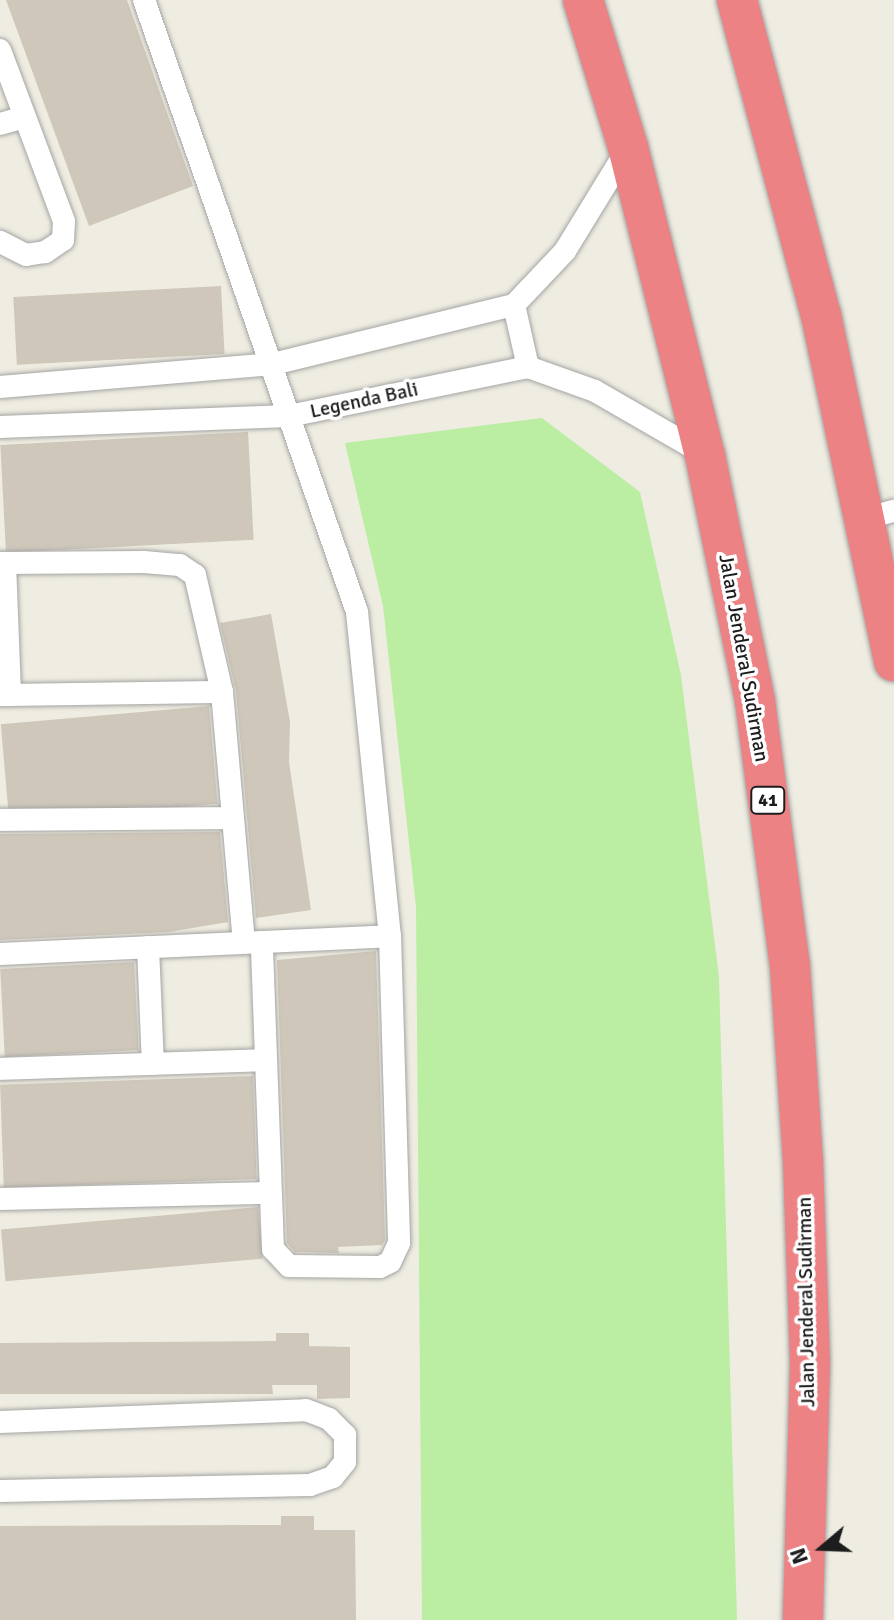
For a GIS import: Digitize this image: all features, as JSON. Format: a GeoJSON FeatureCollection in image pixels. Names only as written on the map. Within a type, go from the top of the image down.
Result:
{"type":"FeatureCollection","features":[{"type":"Feature","properties":{"kind":"highway","name":"Jalan Jenderal Sudirman"},"geometry":{"type":"LineString","coordinates":[[583,0],[628,147],[705,455],[755,701],[790,966],[810,1364],[803,1620]]}},
{"type":"Feature","properties":{"kind":"highway"},"geometry":{"type":"LineString","coordinates":[[737,0],[880,515],[894,661]]}},
{"type":"Feature","properties":{"kind":"street"},"geometry":{"type":"LineString","coordinates":[[144,0],[357,612],[390,936],[396,1254],[380,1267],[289,1266],[273,1249],[266,1060],[253,942],[231,818],[222,692],[203,593],[195,575],[180,565],[3,563],[5,695],[222,692]]}},
{"type":"Feature","properties":{"kind":"street"},"geometry":{"type":"LineString","coordinates":[[0,50],[64,221],[63,240],[26,255],[0,242]]}},
{"type":"Feature","properties":{"kind":"street"},"geometry":{"type":"LineString","coordinates":[[0,124],[24,117]]}},
{"type":"Feature","properties":{"kind":"street"},"geometry":{"type":"LineString","coordinates":[[0,387],[273,364],[514,305],[565,251],[628,147]]}},
{"type":"Feature","properties":{"kind":"street"},"geometry":{"type":"LineString","coordinates":[[514,305],[528,367],[595,391],[705,455]]}},
{"type":"Feature","properties":{"kind":"street","name":"Legenda Bali"},"geometry":{"type":"LineString","coordinates":[[0,427],[289,416],[528,367]]}},
{"type":"Feature","properties":{"kind":"street"},"geometry":{"type":"LineString","coordinates":[[0,820],[231,818]]}},
{"type":"Feature","properties":{"kind":"street"},"geometry":{"type":"LineString","coordinates":[[0,954],[390,936]]}},
{"type":"Feature","properties":{"kind":"street"},"geometry":{"type":"LineString","coordinates":[[148,947],[153,1064]]}},
{"type":"Feature","properties":{"kind":"street"},"geometry":{"type":"LineString","coordinates":[[0,1069],[266,1060]]}},
{"type":"Feature","properties":{"kind":"street"},"geometry":{"type":"LineString","coordinates":[[0,1199],[270,1193]]}},
{"type":"Feature","properties":{"kind":"street"},"geometry":{"type":"LineString","coordinates":[[0,1422],[306,1410],[329,1419],[345,1435],[345,1462],[333,1477],[310,1485],[0,1491]]}},
{"type":"Feature","properties":{"kind":"green space"},"geometry":{"type":"Polygon","coordinates":[[[542,418],[640,492],[681,675],[719,977],[737,1620],[422,1620],[416,907],[383,606],[345,443],[542,418]]]}},
{"type":"Feature","properties":{"kind":"building"},"geometry":{"type":"Polygon","coordinates":[[[6,0],[127,0],[193,186],[89,226],[6,0]]]}},
{"type":"Feature","properties":{"kind":"building"},"geometry":{"type":"Polygon","coordinates":[[[221,286],[225,354],[17,365],[13,297],[221,286]]]}},
{"type":"Feature","properties":{"kind":"building"},"geometry":{"type":"Polygon","coordinates":[[[248,432],[254,540],[6,553],[0,445],[248,432]]]}},
{"type":"Feature","properties":{"kind":"building"},"geometry":{"type":"Polygon","coordinates":[[[271,614],[290,722],[289,762],[311,910],[256,918],[236,691],[220,623],[271,614]]]}},
{"type":"Feature","properties":{"kind":"building"},"geometry":{"type":"Polygon","coordinates":[[[209,706],[218,804],[9,822],[1,724],[209,706]]]}},
{"type":"Feature","properties":{"kind":"building"},"geometry":{"type":"Polygon","coordinates":[[[220,832],[228,922],[169,932],[0,940],[0,834],[220,832]]]}},
{"type":"Feature","properties":{"kind":"building"},"geometry":{"type":"Polygon","coordinates":[[[376,951],[385,1240],[382,1245],[338,1247],[339,1253],[295,1252],[287,1243],[277,960],[376,951]]]}},
{"type":"Feature","properties":{"kind":"building"},"geometry":{"type":"Polygon","coordinates":[[[134,962],[139,1050],[5,1057],[0,969],[134,962]]]}},
{"type":"Feature","properties":{"kind":"building"},"geometry":{"type":"Polygon","coordinates":[[[253,1076],[257,1179],[4,1188],[0,1085],[253,1076]]]}},
{"type":"Feature","properties":{"kind":"building"},"geometry":{"type":"Polygon","coordinates":[[[258,1207],[263,1259],[6,1281],[1,1229],[258,1207]]]}},
{"type":"Feature","properties":{"kind":"building"},"geometry":{"type":"Polygon","coordinates":[[[276,1333],[309,1333],[309,1346],[350,1347],[350,1398],[317,1399],[317,1385],[272,1385],[273,1394],[0,1394],[0,1343],[276,1341],[276,1333]]]}},
{"type":"Feature","properties":{"kind":"building"},"geometry":{"type":"Polygon","coordinates":[[[281,1516],[314,1516],[314,1530],[355,1530],[356,1620],[0,1620],[0,1526],[281,1525],[281,1516]]]}}]}
